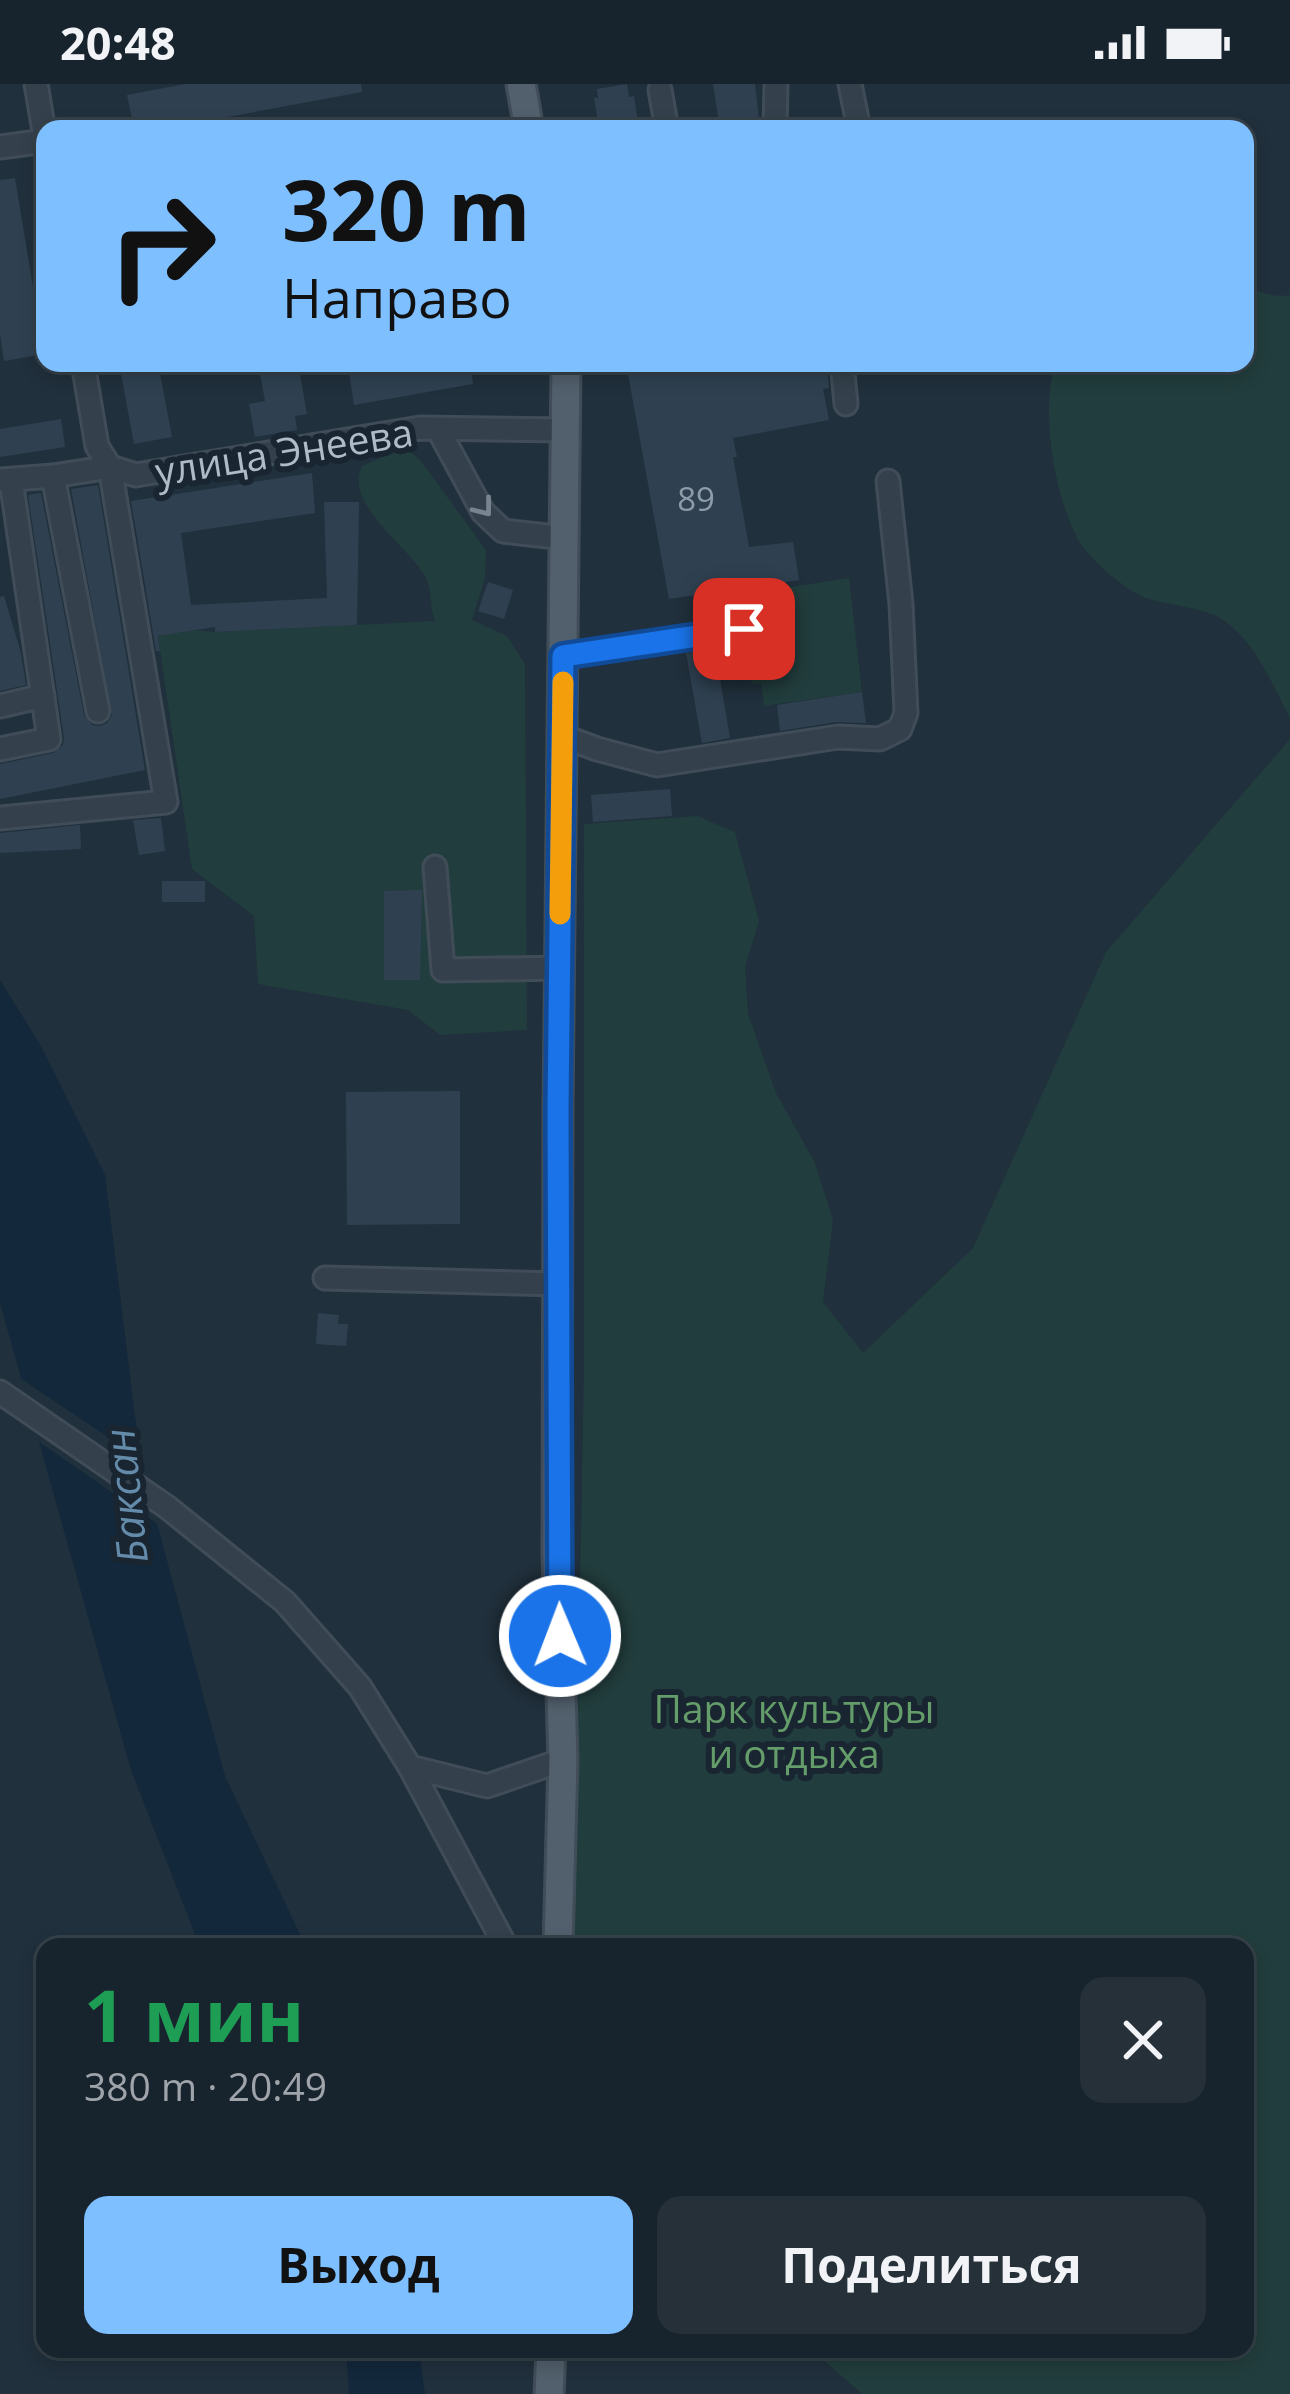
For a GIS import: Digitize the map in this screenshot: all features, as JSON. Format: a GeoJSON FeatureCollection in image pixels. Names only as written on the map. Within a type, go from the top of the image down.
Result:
{"type":"FeatureCollection","features":[{"type":"Feature","properties":{"kind":"main road"},"geometry":{"type":"LineString","coordinates":[[521,84],[527,120]]}},
{"type":"Feature","properties":{"kind":"main road"},"geometry":{"type":"LineString","coordinates":[[558,1938],[563,1760],[557,1554],[566,372]]}},
{"type":"Feature","properties":{"kind":"main road"},"geometry":{"type":"LineString","coordinates":[[549,2394],[551,2358]]}},
{"type":"Feature","properties":{"kind":"street"},"geometry":{"type":"LineString","coordinates":[[36,84],[42,120]]}},
{"type":"Feature","properties":{"kind":"street"},"geometry":{"type":"LineString","coordinates":[[775,120],[776,84]]}},
{"type":"Feature","properties":{"kind":"street"},"geometry":{"type":"LineString","coordinates":[[850,84],[857,120]]}},
{"type":"Feature","properties":{"kind":"street"},"geometry":{"type":"LineString","coordinates":[[660,90],[665,120]]}},
{"type":"Feature","properties":{"kind":"street"},"geometry":{"type":"LineString","coordinates":[[0,147],[36,141]]}},
{"type":"Feature","properties":{"kind":"street","name":"улица Энеева"},"geometry":{"type":"LineString","coordinates":[[85,372],[97,446],[110,467],[136,475],[420,428],[567,430]]}},
{"type":"Feature","properties":{"kind":"street"},"geometry":{"type":"LineString","coordinates":[[843,372],[846,404]]}},
{"type":"Feature","properties":{"kind":"street"},"geometry":{"type":"LineString","coordinates":[[438,428],[483,512],[503,531],[565,538]]}},
{"type":"Feature","properties":{"kind":"street"},"geometry":{"type":"LineString","coordinates":[[0,749],[49,739],[5,480],[110,467],[166,802],[0,818]]}},
{"type":"Feature","properties":{"kind":"street"},"geometry":{"type":"LineString","coordinates":[[53,476],[98,711]]}},
{"type":"Feature","properties":{"kind":"street"},"geometry":{"type":"LineString","coordinates":[[562,736],[656,765],[838,737],[880,739],[900,730],[906,713],[901,604],[888,481]]}},
{"type":"Feature","properties":{"kind":"street"},"geometry":{"type":"LineString","coordinates":[[563,656],[744,629]]}},
{"type":"Feature","properties":{"kind":"street"},"geometry":{"type":"LineString","coordinates":[[0,706],[43,696]]}},
{"type":"Feature","properties":{"kind":"street"},"geometry":{"type":"LineString","coordinates":[[435,867],[443,970],[560,968]]}},
{"type":"Feature","properties":{"kind":"street"},"geometry":{"type":"LineString","coordinates":[[325,1278],[559,1284]]}},
{"type":"Feature","properties":{"kind":"street"},"geometry":{"type":"LineString","coordinates":[[9,1397],[167,1507],[285,1602],[360,1687],[410,1767],[501,1938]]}},
{"type":"Feature","properties":{"kind":"street"},"geometry":{"type":"LineString","coordinates":[[410,1767],[487,1786],[563,1760]]}},
{"type":"Feature","properties":{"kind":"green space"},"geometry":{"type":"Polygon","coordinates":[[[1254,289],[1290,295],[1290,718],[1262,665],[1235,629],[1205,612],[1135,593],[1080,543],[1063,503],[1052,454],[1054,372],[1254,372],[1254,289]]]}},
{"type":"Feature","properties":{"kind":"green space"},"geometry":{"type":"Polygon","coordinates":[[[401,449],[421,461],[486,550],[485,578],[472,620],[507,636],[525,664],[527,1030],[440,1035],[408,1010],[258,984],[254,916],[192,869],[158,636],[195,630],[435,621],[425,576],[369,509],[359,480],[362,466],[401,449]]]}},
{"type":"Feature","properties":{"kind":"green space"},"geometry":{"type":"Polygon","coordinates":[[[849,578],[862,692],[764,706],[761,683],[752,684],[739,595],[849,578]]]}},
{"type":"Feature","properties":{"kind":"green space","name":"Парк культуры и отдыха"},"geometry":{"type":"Polygon","coordinates":[[[1290,739],[1290,2394],[862,2394],[821,2358],[1254,2358],[1254,1938],[574,1938],[584,1365],[584,824],[697,816],[735,832],[759,921],[745,967],[748,1014],[776,1093],[815,1163],[833,1220],[823,1302],[863,1353],[973,1248],[1106,952],[1290,739]]]}},
{"type":"Feature","properties":{"kind":"water","name":"Баксан"},"geometry":{"type":"Polygon","coordinates":[[[0,980],[41,1046],[105,1175],[141,1464],[225,1776],[302,1938],[196,1938],[131,1770],[0,1303],[0,980]]]}},
{"type":"Feature","properties":{"kind":"water"},"geometry":{"type":"Polygon","coordinates":[[[347,2358],[420,2358],[425,2394],[349,2394],[347,2358]]]}},
{"type":"Feature","properties":{"kind":"pier"},"geometry":{"type":"Polygon","coordinates":[[[14,1374],[148,1464],[165,1529],[32,1437],[14,1374]]]}},
{"type":"Feature","properties":{"kind":"building"},"geometry":{"type":"Polygon","coordinates":[[[185,84],[361,84],[362,92],[211,120],[132,120],[127,95],[185,84]]]}},
{"type":"Feature","properties":{"kind":"building"},"geometry":{"type":"Polygon","coordinates":[[[627,84],[638,120],[598,120],[597,89],[627,84]]]}},
{"type":"Feature","properties":{"kind":"building"},"geometry":{"type":"Polygon","coordinates":[[[713,84],[755,84],[759,120],[719,120],[713,84]]]}},
{"type":"Feature","properties":{"kind":"building"},"geometry":{"type":"Polygon","coordinates":[[[15,178],[36,305],[36,355],[4,361],[0,334],[0,180],[15,178]]]}},
{"type":"Feature","properties":{"kind":"building"},"geometry":{"type":"Polygon","coordinates":[[[121,372],[160,372],[172,437],[134,444],[121,372]]]}},
{"type":"Feature","properties":{"kind":"building"},"geometry":{"type":"Polygon","coordinates":[[[260,372],[300,372],[307,414],[295,416],[297,430],[255,437],[249,404],[265,401],[260,372]]]}},
{"type":"Feature","properties":{"kind":"building"},"geometry":{"type":"Polygon","coordinates":[[[349,372],[471,372],[473,384],[354,405],[349,372]]]}},
{"type":"Feature","properties":{"kind":"building"},"geometry":{"type":"Polygon","coordinates":[[[628,372],[828,372],[829,388],[823,389],[829,420],[733,438],[749,547],[793,542],[799,580],[669,599],[628,372]]]}},
{"type":"Feature","properties":{"kind":"building"},"geometry":{"type":"Polygon","coordinates":[[[61,419],[65,447],[0,457],[0,429],[61,419]]]}},
{"type":"Feature","properties":{"kind":"building"},"geometry":{"type":"Polygon","coordinates":[[[312,473],[315,513],[181,533],[191,605],[327,598],[324,502],[359,502],[357,625],[215,632],[215,627],[158,636],[160,651],[156,651],[131,501],[312,473]]]}},
{"type":"Feature","properties":{"kind":"building"},"geometry":{"type":"Polygon","coordinates":[[[98,485],[145,770],[0,799],[0,764],[53,753],[64,738],[28,495],[41,493],[84,715],[92,725],[100,726],[112,715],[71,489],[98,485]]]}},
{"type":"Feature","properties":{"kind":"building"},"geometry":{"type":"Polygon","coordinates":[[[488,582],[513,590],[504,619],[478,611],[488,582]]]}},
{"type":"Feature","properties":{"kind":"building"},"geometry":{"type":"Polygon","coordinates":[[[4,596],[26,685],[0,691],[0,597],[4,596]]]}},
{"type":"Feature","properties":{"kind":"building"},"geometry":{"type":"Polygon","coordinates":[[[715,649],[730,738],[702,743],[686,653],[715,649]]]}},
{"type":"Feature","properties":{"kind":"building"},"geometry":{"type":"Polygon","coordinates":[[[862,692],[866,723],[836,722],[780,731],[777,705],[862,692]]]}},
{"type":"Feature","properties":{"kind":"building"},"geometry":{"type":"Polygon","coordinates":[[[670,789],[672,816],[593,822],[591,795],[670,789]]]}},
{"type":"Feature","properties":{"kind":"building"},"geometry":{"type":"Polygon","coordinates":[[[161,818],[165,851],[139,855],[133,820],[161,818]]]}},
{"type":"Feature","properties":{"kind":"building"},"geometry":{"type":"Polygon","coordinates":[[[80,825],[81,849],[0,853],[0,833],[80,825]]]}},
{"type":"Feature","properties":{"kind":"building"},"geometry":{"type":"Polygon","coordinates":[[[162,881],[205,881],[205,902],[162,902],[162,881]]]}},
{"type":"Feature","properties":{"kind":"building"},"geometry":{"type":"Polygon","coordinates":[[[422,890],[420,980],[384,980],[384,891],[422,890]]]}},
{"type":"Feature","properties":{"kind":"building"},"geometry":{"type":"Polygon","coordinates":[[[460,1091],[460,1224],[347,1225],[346,1092],[460,1091]]]}},
{"type":"Feature","properties":{"kind":"building"},"geometry":{"type":"Polygon","coordinates":[[[318,1313],[339,1315],[338,1324],[348,1324],[346,1346],[316,1344],[318,1313]]]}},
{"type":"Feature","properties":{"kind":"slow traffic"},"geometry":{"type":"LineString","coordinates":[[560,914],[563,682]]}},
{"type":"Feature","properties":{"kind":"route"},"geometry":{"type":"LineString","coordinates":[[560,1636],[558,1110],[563,656],[744,629]]}}]}
